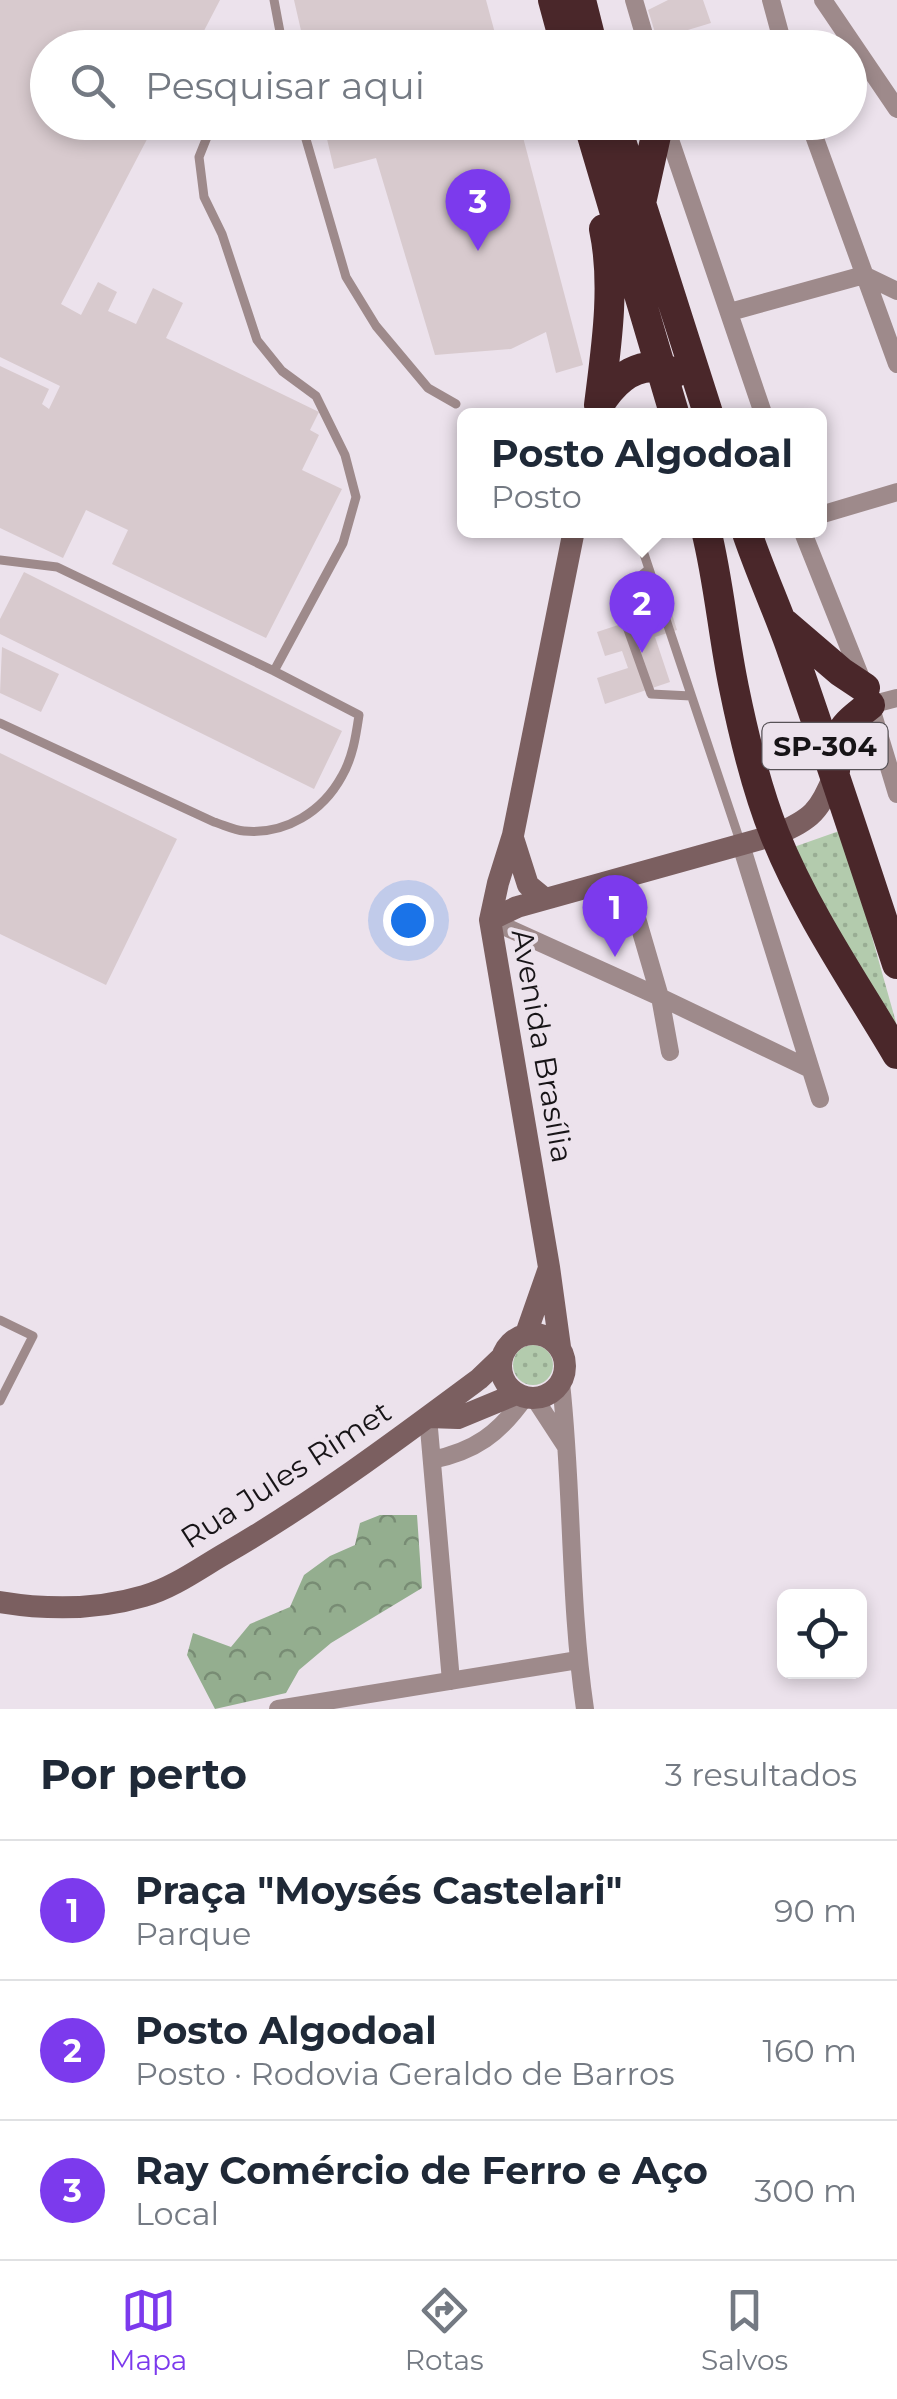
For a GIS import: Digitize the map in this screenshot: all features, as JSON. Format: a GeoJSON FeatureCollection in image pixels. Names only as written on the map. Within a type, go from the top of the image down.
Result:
{"type":"FeatureCollection","features":[{"type":"Feature","properties":{"kind":"highway"},"geometry":{"type":"LineString","coordinates":[[554,0],[565,30]]}},
{"type":"Feature","properties":{"kind":"highway"},"geometry":{"type":"LineString","coordinates":[[575,30],[581,0]]}},
{"type":"Feature","properties":{"kind":"highway"},"geometry":{"type":"LineString","coordinates":[[588,140],[608,245],[608,330],[598,408]]}},
{"type":"Feature","properties":{"kind":"highway"},"geometry":{"type":"LineString","coordinates":[[590,140],[672,408]]}},
{"type":"Feature","properties":{"kind":"highway"},"geometry":{"type":"LineString","coordinates":[[620,140],[705,408]]}},
{"type":"Feature","properties":{"kind":"highway"},"geometry":{"type":"LineString","coordinates":[[640,206],[657,140]]}},
{"type":"Feature","properties":{"kind":"highway"},"geometry":{"type":"LineString","coordinates":[[599,408],[616,380],[646,367],[676,374],[695,408]]}},
{"type":"Feature","properties":{"kind":"highway","name":"SP-304"},"geometry":{"type":"LineString","coordinates":[[708,538],[734,687],[757,782],[775,836],[810,907],[897,1054]]}},
{"type":"Feature","properties":{"kind":"highway","name":"SP-304"},"geometry":{"type":"LineString","coordinates":[[748,538],[835,774],[897,964]]}},
{"type":"Feature","properties":{"kind":"highway"},"geometry":{"type":"LineString","coordinates":[[781,620],[841,672],[877,697],[838,736],[835,774]]}},
{"type":"Feature","properties":{"kind":"main road"},"geometry":{"type":"LineString","coordinates":[[490,920],[512,836],[572,538]]}},
{"type":"Feature","properties":{"kind":"main road","name":"Avenida Brasília"},"geometry":{"type":"LineString","coordinates":[[560,1348],[490,920],[545,899],[775,836],[800,824],[820,806],[835,774]]}},
{"type":"Feature","properties":{"kind":"main road"},"geometry":{"type":"LineString","coordinates":[[512,836],[528,885],[545,899]]}},
{"type":"Feature","properties":{"kind":"main road","name":"Avenida Brasília"},"geometry":{"type":"LineString","coordinates":[[526,1334],[549,1267]]}},
{"type":"Feature","properties":{"kind":"main road"},"geometry":{"type":"LineString","coordinates":[[526,1334],[549,1337],[560,1348],[566,1365],[561,1384],[550,1394],[525,1396],[504,1380],[502,1357],[508,1345],[526,1334]]}},
{"type":"Feature","properties":{"kind":"main road","name":"Rua Jules Rimet"},"geometry":{"type":"LineString","coordinates":[[0,1602],[70,1608],[103,1606],[148,1595],[186,1577],[275,1525],[479,1379],[502,1357]]}},
{"type":"Feature","properties":{"kind":"main road","name":"Rua Jules Rimet"},"geometry":{"type":"LineString","coordinates":[[428,1416],[458,1418],[525,1396]]}},
{"type":"Feature","properties":{"kind":"street"},"geometry":{"type":"LineString","coordinates":[[634,0],[643,30]]}},
{"type":"Feature","properties":{"kind":"street"},"geometry":{"type":"LineString","coordinates":[[771,0],[779,30]]}},
{"type":"Feature","properties":{"kind":"street"},"geometry":{"type":"LineString","coordinates":[[823,0],[843,30]]}},
{"type":"Feature","properties":{"kind":"street"},"geometry":{"type":"LineString","coordinates":[[867,65],[897,109]]}},
{"type":"Feature","properties":{"kind":"street"},"geometry":{"type":"LineString","coordinates":[[668,140],[761,408]]}},
{"type":"Feature","properties":{"kind":"street"},"geometry":{"type":"LineString","coordinates":[[815,140],[897,364]]}},
{"type":"Feature","properties":{"kind":"street"},"geometry":{"type":"LineString","coordinates":[[730,312],[864,274],[897,291]]}},
{"type":"Feature","properties":{"kind":"street"},"geometry":{"type":"LineString","coordinates":[[827,513],[897,492]]}},
{"type":"Feature","properties":{"kind":"street"},"geometry":{"type":"LineString","coordinates":[[806,538],[877,697],[897,794]]}},
{"type":"Feature","properties":{"kind":"street"},"geometry":{"type":"LineString","coordinates":[[741,845],[820,1099]]}},
{"type":"Feature","properties":{"kind":"street"},"geometry":{"type":"LineString","coordinates":[[625,877],[660,996],[670,1052]]}},
{"type":"Feature","properties":{"kind":"street"},"geometry":{"type":"LineString","coordinates":[[490,920],[810,1069]]}},
{"type":"Feature","properties":{"kind":"street"},"geometry":{"type":"LineString","coordinates":[[561,1384],[578,1660],[585,1709]]}},
{"type":"Feature","properties":{"kind":"street"},"geometry":{"type":"LineString","coordinates":[[432,1460],[459,1454],[486,1440],[508,1422],[525,1396],[568,1449]]}},
{"type":"Feature","properties":{"kind":"street"},"geometry":{"type":"LineString","coordinates":[[428,1416],[451,1681]]}},
{"type":"Feature","properties":{"kind":"street"},"geometry":{"type":"LineString","coordinates":[[278,1709],[578,1660]]}},
{"type":"Feature","properties":{"kind":"lane"},"geometry":{"type":"LineString","coordinates":[[274,0],[280,30]]}},
{"type":"Feature","properties":{"kind":"lane"},"geometry":{"type":"LineString","coordinates":[[206,140],[199,156],[204,197],[222,234],[257,340],[282,371],[316,396],[345,454],[356,497],[343,544],[274,671]]}},
{"type":"Feature","properties":{"kind":"lane"},"geometry":{"type":"LineString","coordinates":[[306,140],[346,278],[376,326],[428,388],[456,404]]}},
{"type":"Feature","properties":{"kind":"lane"},"geometry":{"type":"LineString","coordinates":[[638,538],[741,845]]}},
{"type":"Feature","properties":{"kind":"lane"},"geometry":{"type":"LineString","coordinates":[[0,560],[57,566],[359,714],[354,746],[343,774],[324,800],[306,818],[258,832],[240,831],[214,822],[0,723]]}},
{"type":"Feature","properties":{"kind":"lane"},"geometry":{"type":"LineString","coordinates":[[648,569],[616,596],[651,694],[691,696]]}},
{"type":"Feature","properties":{"kind":"lane"},"geometry":{"type":"LineString","coordinates":[[0,1320],[33,1336],[0,1401]]}},
{"type":"Feature","properties":{"kind":"green space"},"geometry":{"type":"Polygon","coordinates":[[[842,830],[897,1026],[897,1034],[791,848],[842,830]]]}},
{"type":"Feature","properties":{"kind":"green space"},"geometry":{"type":"Polygon","coordinates":[[[533,1345],[547,1351],[553,1365],[547,1379],[533,1385],[519,1379],[513,1365],[519,1351],[533,1345]]]}},
{"type":"Feature","properties":{"kind":"green space"},"geometry":{"type":"Polygon","coordinates":[[[380,1515],[417,1515],[422,1588],[331,1643],[299,1670],[286,1693],[215,1709],[187,1655],[193,1633],[231,1647],[250,1624],[290,1607],[304,1575],[330,1556],[355,1545],[360,1523],[380,1515]]]}},
{"type":"Feature","properties":{"kind":"building"},"geometry":{"type":"Polygon","coordinates":[[[0,0],[220,0],[204,30],[30,30],[30,140],[147,140],[61,304],[81,315],[98,282],[117,292],[108,311],[136,324],[153,288],[183,303],[166,338],[319,412],[310,430],[319,435],[302,470],[342,489],[266,638],[112,564],[128,530],[86,510],[63,558],[0,528],[0,366],[49,389],[42,404],[49,409],[60,386],[0,357],[0,0]]]}},
{"type":"Feature","properties":{"kind":"building"},"geometry":{"type":"Polygon","coordinates":[[[294,0],[486,0],[494,30],[301,30],[294,0]]]}},
{"type":"Feature","properties":{"kind":"building"},"geometry":{"type":"Polygon","coordinates":[[[668,0],[703,0],[711,23],[688,30],[654,30],[648,10],[668,0]]]}},
{"type":"Feature","properties":{"kind":"building"},"geometry":{"type":"Polygon","coordinates":[[[327,140],[524,140],[583,365],[556,373],[546,332],[511,349],[435,355],[376,158],[334,169],[327,140]]]}},
{"type":"Feature","properties":{"kind":"building"},"geometry":{"type":"Polygon","coordinates":[[[24,572],[342,731],[314,789],[0,634],[0,619],[24,572]]]}},
{"type":"Feature","properties":{"kind":"building"},"geometry":{"type":"Polygon","coordinates":[[[670,608],[677,630],[655,637],[670,682],[605,704],[597,678],[628,668],[622,651],[605,656],[597,632],[670,608]]]}},
{"type":"Feature","properties":{"kind":"building"},"geometry":{"type":"Polygon","coordinates":[[[2,647],[59,674],[41,712],[0,693],[2,647]]]}},
{"type":"Feature","properties":{"kind":"building"},"geometry":{"type":"Polygon","coordinates":[[[0,753],[177,839],[106,985],[0,934],[0,753]]]}},
{"type":"Feature","properties":{"kind":"place","name":"Ray Comércio de Ferro e Aço"},"geometry":{"type":"Point","coordinates":[478,251]}},
{"type":"Feature","properties":{"kind":"place","name":"Posto Algodoal"},"geometry":{"type":"Point","coordinates":[642,653]}},
{"type":"Feature","properties":{"kind":"place","name":"Praça \"Moysés Castelari\""},"geometry":{"type":"Point","coordinates":[615,957]}}]}
